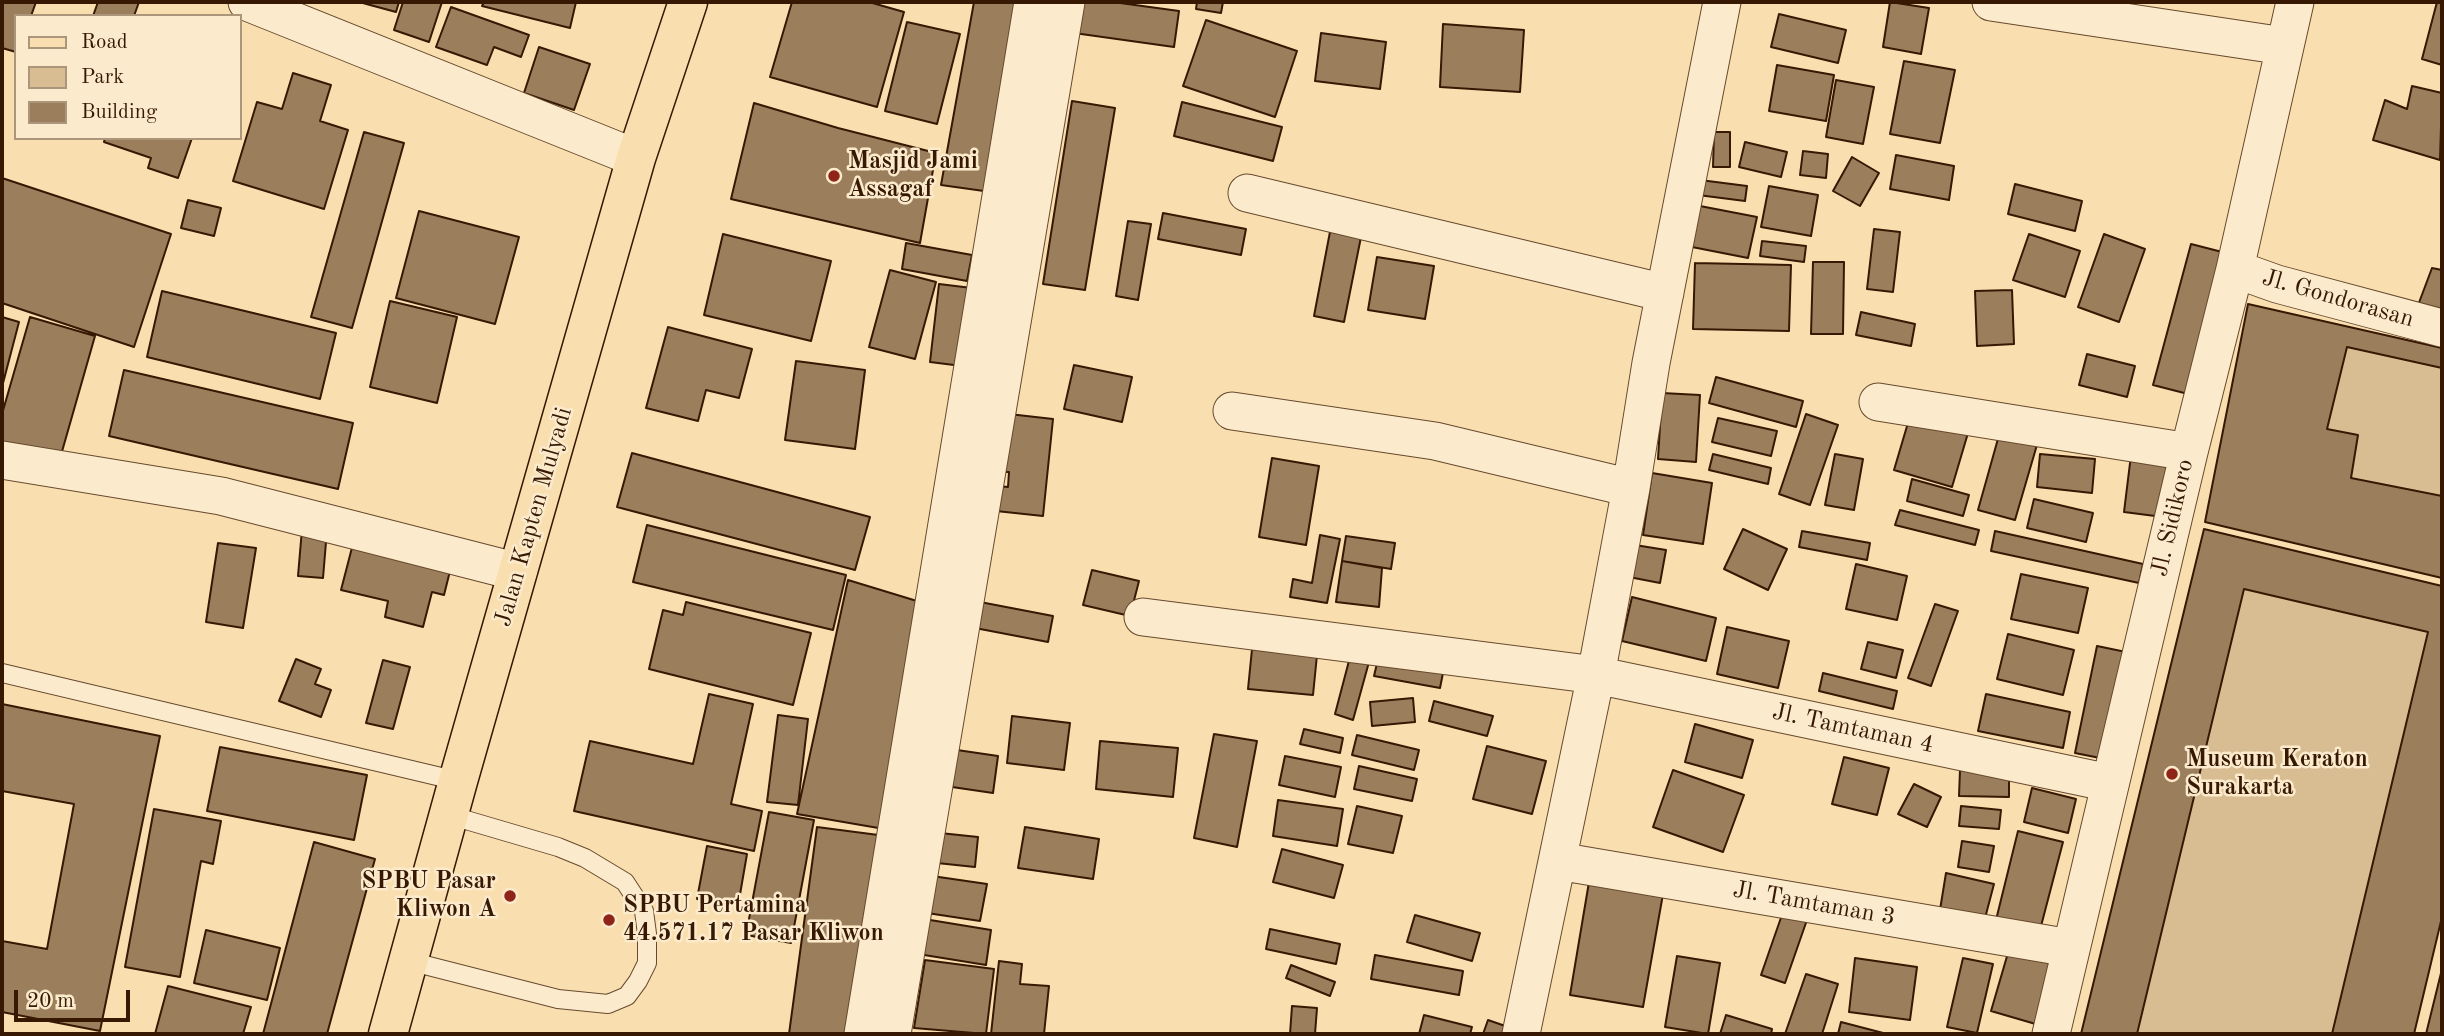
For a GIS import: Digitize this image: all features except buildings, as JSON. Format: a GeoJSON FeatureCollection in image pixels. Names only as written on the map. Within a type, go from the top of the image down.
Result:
{"type":"FeatureCollection","features":[{"type":"Feature","properties":{"kind":"main road","name":"Jalan Kapten Mulyadi"},"geometry":{"type":"LineString","coordinates":[[388,1034],[636,158],[688,2]]}},
{"type":"Feature","properties":{"kind":"street"},"geometry":{"type":"LineString","coordinates":[[247,2],[636,158]]}},
{"type":"Feature","properties":{"kind":"street"},"geometry":{"type":"LineString","coordinates":[[863,1034],[1033,2]]}},
{"type":"Feature","properties":{"kind":"street"},"geometry":{"type":"LineString","coordinates":[[892,1034],[1066,2]]}},
{"type":"Feature","properties":{"kind":"street"},"geometry":{"type":"LineString","coordinates":[[1521,1034],[1595,675],[1631,488],[1651,363],[1722,2]]}},
{"type":"Feature","properties":{"kind":"street"},"geometry":{"type":"LineString","coordinates":[[1991,2],[2284,46]]}},
{"type":"Feature","properties":{"kind":"street","name":"Jl. Sidikoro"},"geometry":{"type":"LineString","coordinates":[[2051,1034],[2235,269],[2295,2]]}},
{"type":"Feature","properties":{"kind":"street"},"geometry":{"type":"LineString","coordinates":[[1247,193],[1665,293]]}},
{"type":"Feature","properties":{"kind":"street","name":"Jl. Gondorasan"},"geometry":{"type":"LineString","coordinates":[[2235,269],[2277,284],[2442,328]]}},
{"type":"Feature","properties":{"kind":"street"},"geometry":{"type":"LineString","coordinates":[[1878,402],[2189,452]]}},
{"type":"Feature","properties":{"kind":"street"},"geometry":{"type":"LineString","coordinates":[[1232,411],[1435,441],[1631,488]]}},
{"type":"Feature","properties":{"kind":"street"},"geometry":{"type":"LineString","coordinates":[[2,460],[220,496],[519,572]]}},
{"type":"Feature","properties":{"kind":"street","name":"Jl. Tamtaman 4"},"geometry":{"type":"LineString","coordinates":[[1143,617],[1595,675],[2110,783]]}},
{"type":"Feature","properties":{"kind":"street","name":"Jl. Tamtaman 3"},"geometry":{"type":"LineString","coordinates":[[1558,861],[2070,948]]}},
{"type":"Feature","properties":{"kind":"lane"},"geometry":{"type":"LineString","coordinates":[[2,673],[453,798],[585,858],[625,882],[644,911],[647,963],[627,996],[608,1004],[558,999],[409,961]]}},
{"type":"Feature","properties":{"kind":"green space"},"geometry":{"type":"Polygon","coordinates":[[[2347,347],[2442,368],[2442,496],[2351,478],[2358,435],[2327,429],[2347,347]]]}},
{"type":"Feature","properties":{"kind":"green space"},"geometry":{"type":"Polygon","coordinates":[[[2244,589],[2428,632],[2332,1034],[2137,1034],[2244,589]]]}},
{"type":"Feature","properties":{"kind":"place","name":"Masjid Jami Assagaf"},"geometry":{"type":"Point","coordinates":[834,176]}},
{"type":"Feature","properties":{"kind":"place","name":"Museum Keraton Surakarta"},"geometry":{"type":"Point","coordinates":[2172,774]}},
{"type":"Feature","properties":{"kind":"place","name":"SPBU Pasar Kliwon A"},"geometry":{"type":"Point","coordinates":[510,896]}},
{"type":"Feature","properties":{"kind":"place","name":"SPBU Pertamina 44.571.17 Pasar Kliwon"},"geometry":{"type":"Point","coordinates":[609,920]}}]}
